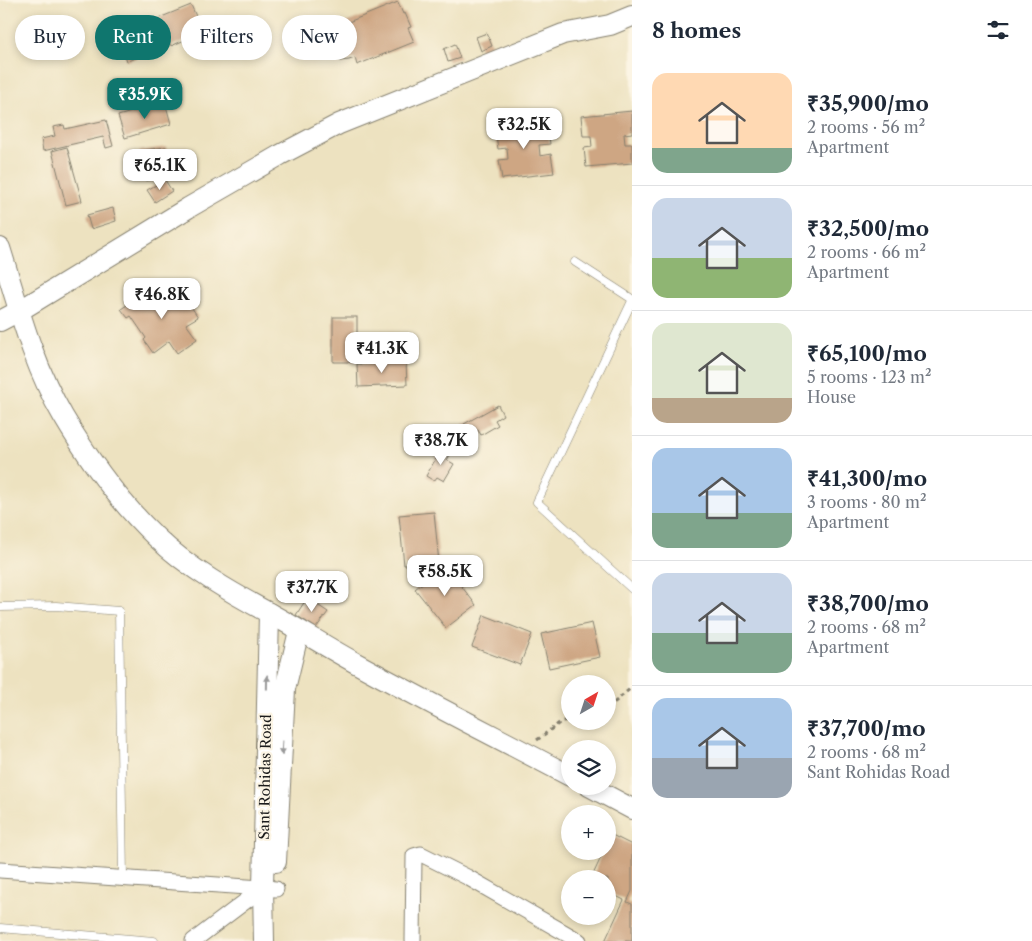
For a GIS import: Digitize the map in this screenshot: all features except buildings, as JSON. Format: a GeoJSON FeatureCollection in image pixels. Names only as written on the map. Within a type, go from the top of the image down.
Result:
{"type":"FeatureCollection","features":[{"type":"Feature","properties":{"kind":"street"},"geometry":{"type":"LineString","coordinates":[[0,321],[179,213],[280,155],[339,124],[563,34],[610,25],[632,16]]}},
{"type":"Feature","properties":{"kind":"street"},"geometry":{"type":"LineString","coordinates":[[0,248],[33,355],[58,406],[82,446],[117,495],[135,517],[174,554],[247,602],[561,771]]}},
{"type":"Feature","properties":{"kind":"street","name":"Sant Rohidas Road"},"geometry":{"type":"LineString","coordinates":[[264,941],[269,888],[269,613]]}},
{"type":"Feature","properties":{"kind":"street"},"geometry":{"type":"LineString","coordinates":[[277,941],[269,888],[285,689],[299,631]]}},
{"type":"Feature","properties":{"kind":"street"},"geometry":{"type":"LineString","coordinates":[[606,795],[632,809]]}},
{"type":"Feature","properties":{"kind":"street"},"geometry":{"type":"LineString","coordinates":[[413,941],[414,856],[421,854],[460,873],[579,941]]}},
{"type":"Feature","properties":{"kind":"street"},"geometry":{"type":"LineString","coordinates":[[0,871],[269,888]]}},
{"type":"Feature","properties":{"kind":"street"},"geometry":{"type":"LineString","coordinates":[[193,941],[269,888]]}},
{"type":"Feature","properties":{"kind":"lane"},"geometry":{"type":"LineString","coordinates":[[575,262],[632,300],[537,502],[632,589]]}},
{"type":"Feature","properties":{"kind":"lane"},"geometry":{"type":"LineString","coordinates":[[0,607],[56,606],[119,612],[123,878]]}},
{"type":"Feature","properties":{"kind":"lane"},"geometry":{"type":"LineString","coordinates":[[0,928],[154,941]]}},
{"type":"Feature","properties":{"kind":"path"},"geometry":{"type":"LineString","coordinates":[[616,701],[632,688]]}},
{"type":"Feature","properties":{"kind":"path"},"geometry":{"type":"LineString","coordinates":[[524,752],[561,722]]}}]}
